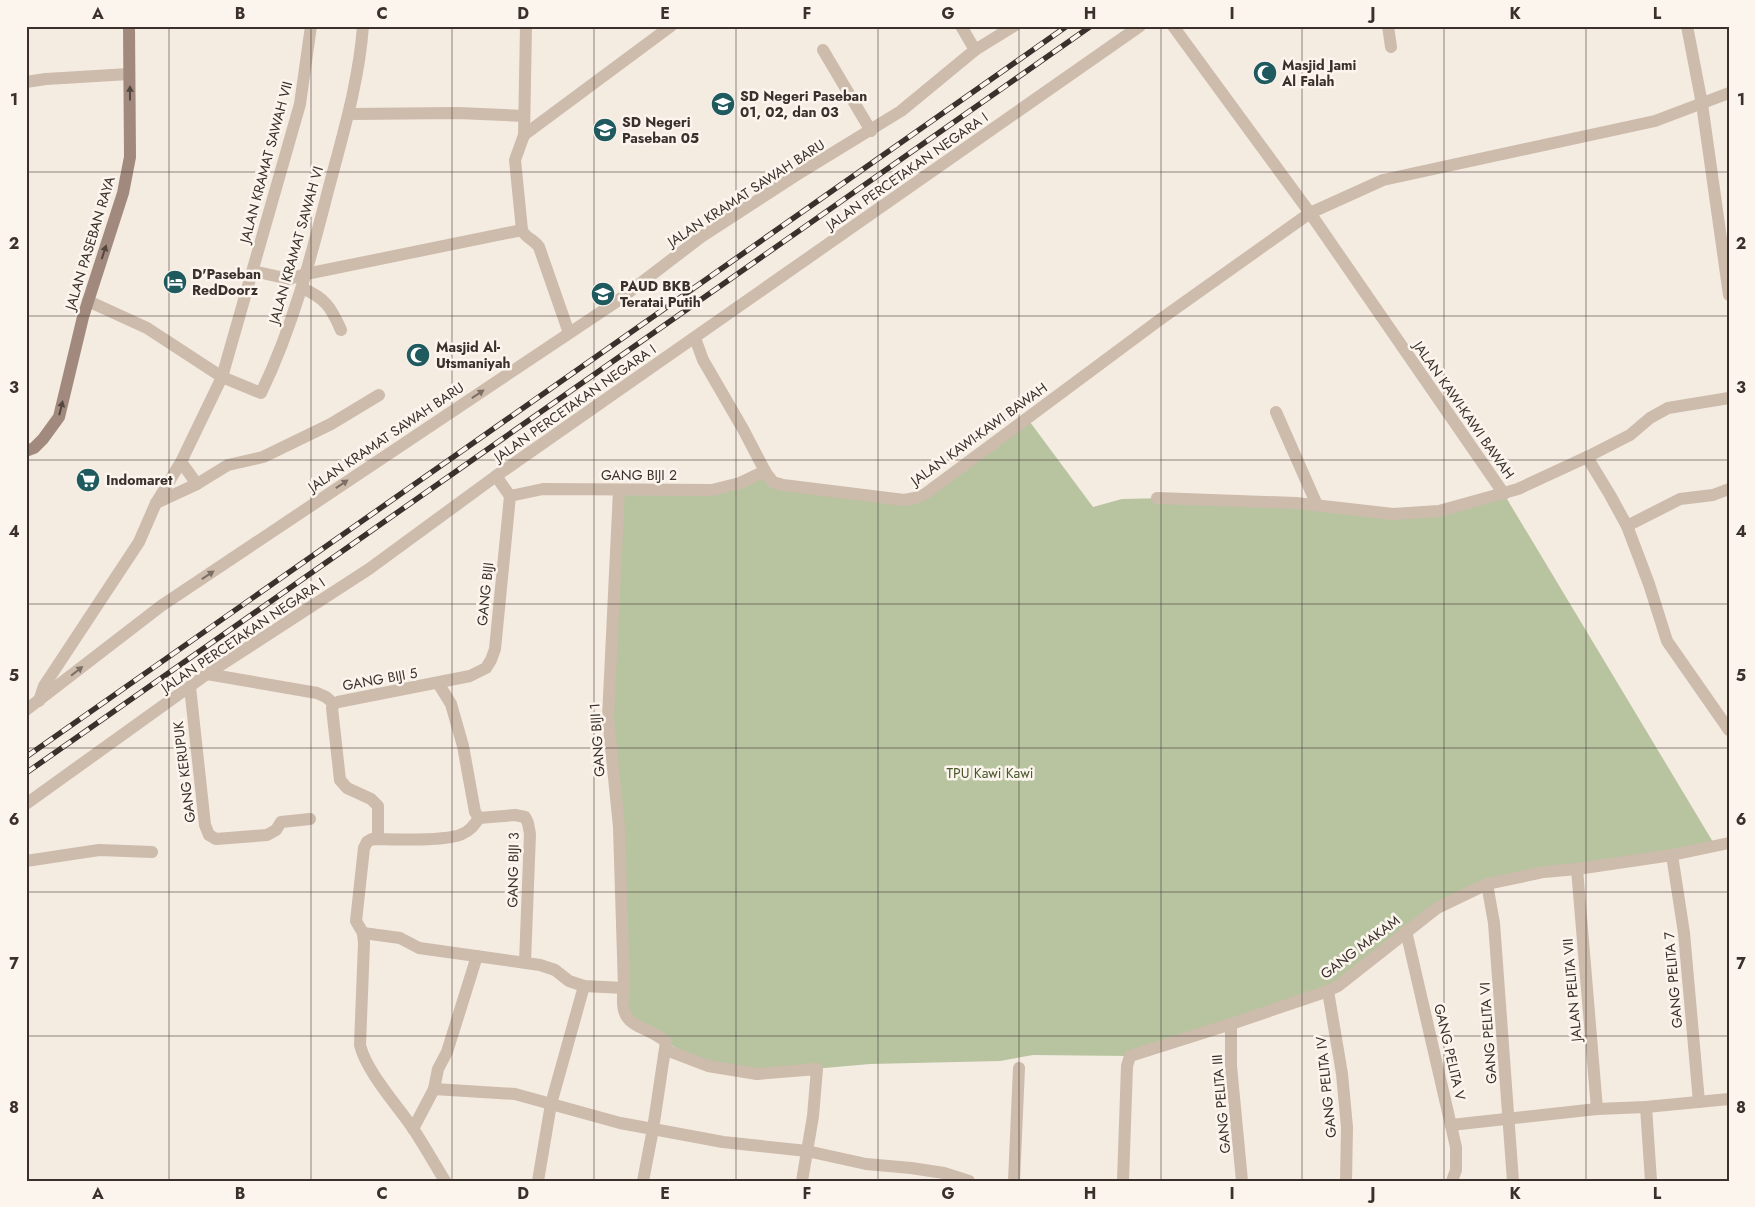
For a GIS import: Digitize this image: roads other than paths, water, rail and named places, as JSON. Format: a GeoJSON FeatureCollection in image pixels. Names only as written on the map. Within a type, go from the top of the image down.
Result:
{"type":"FeatureCollection","features":[{"type":"Feature","properties":{"kind":"main road","name":"JALAN PASEBAN RAYA"},"geometry":{"type":"LineString","coordinates":[[26,451],[34,448],[43,439],[59,416],[88,301],[123,193],[130,157],[129,26]]}},
{"type":"Feature","properties":{"kind":"street","name":"JALAN KRAMAT SAWAH VII"},"geometry":{"type":"LineString","coordinates":[[39,701],[44,686],[139,542],[156,502],[181,462],[222,377],[300,104],[311,26]]}},
{"type":"Feature","properties":{"kind":"street","name":"JALAN KRAMAT SAWAH VI"},"geometry":{"type":"LineString","coordinates":[[88,301],[147,328],[222,377],[261,393],[272,369],[306,274],[349,114],[362,46],[363,26]]}},
{"type":"Feature","properties":{"kind":"street"},"geometry":{"type":"LineString","coordinates":[[526,26],[524,135],[515,160],[522,230],[524,235],[539,247],[569,333]]}},
{"type":"Feature","properties":{"kind":"street"},"geometry":{"type":"LineString","coordinates":[[524,135],[671,26]]}},
{"type":"Feature","properties":{"kind":"street"},"geometry":{"type":"LineString","coordinates":[[961,26],[975,50]]}},
{"type":"Feature","properties":{"kind":"street","name":"JALAN KRAMAT SAWAH BARU"},"geometry":{"type":"LineString","coordinates":[[26,710],[160,606],[616,302],[701,237],[795,176],[901,111],[975,50],[1014,26]]}},
{"type":"Feature","properties":{"kind":"street","name":"JALAN PERCETAKAN NEGARA I"},"geometry":{"type":"LineString","coordinates":[[26,804],[207,674],[364,573],[496,476],[1140,26]]}},
{"type":"Feature","properties":{"kind":"street","name":"JALAN KAWI-KAWI BAWAH"},"geometry":{"type":"LineString","coordinates":[[1172,26],[1310,213],[1504,494],[1587,458],[1630,435],[1650,418],[1668,408],[1729,398]]}},
{"type":"Feature","properties":{"kind":"street"},"geometry":{"type":"LineString","coordinates":[[1388,26],[1391,47]]}},
{"type":"Feature","properties":{"kind":"street"},"geometry":{"type":"LineString","coordinates":[[1687,26],[1702,104],[1729,294]]}},
{"type":"Feature","properties":{"kind":"street"},"geometry":{"type":"LineString","coordinates":[[823,50],[870,131]]}},
{"type":"Feature","properties":{"kind":"street"},"geometry":{"type":"LineString","coordinates":[[26,82],[108,74],[129,74]]}},
{"type":"Feature","properties":{"kind":"street","name":"JALAN KAWI-KAWI BAWAH"},"geometry":{"type":"LineString","coordinates":[[695,338],[702,360],[773,482],[783,485],[904,500],[915,498],[925,494],[1150,327],[1310,213],[1383,180],[1655,121],[1729,93]]}},
{"type":"Feature","properties":{"kind":"street"},"geometry":{"type":"LineString","coordinates":[[349,114],[458,113],[524,116]]}},
{"type":"Feature","properties":{"kind":"street"},"geometry":{"type":"LineString","coordinates":[[253,271],[290,279],[306,274],[522,230]]}},
{"type":"Feature","properties":{"kind":"street"},"geometry":{"type":"LineString","coordinates":[[302,288],[329,305],[340,330]]}},
{"type":"Feature","properties":{"kind":"street"},"geometry":{"type":"LineString","coordinates":[[156,502],[197,484],[228,465],[263,457],[331,424],[379,395]]}},
{"type":"Feature","properties":{"kind":"street"},"geometry":{"type":"LineString","coordinates":[[1276,412],[1317,505]]}},
{"type":"Feature","properties":{"kind":"street"},"geometry":{"type":"LineString","coordinates":[[1587,458],[1610,494],[1627,526],[1667,641],[1729,730]]}},
{"type":"Feature","properties":{"kind":"street"},"geometry":{"type":"LineString","coordinates":[[181,462],[197,484]]}},
{"type":"Feature","properties":{"kind":"street","name":"GANG BIJI 2"},"geometry":{"type":"LineString","coordinates":[[510,496],[543,489],[712,490],[740,483],[765,471]]}},
{"type":"Feature","properties":{"kind":"street"},"geometry":{"type":"LineString","coordinates":[[496,476],[510,496]]}},
{"type":"Feature","properties":{"kind":"street"},"geometry":{"type":"LineString","coordinates":[[1627,526],[1680,499],[1713,495],[1729,489]]}},
{"type":"Feature","properties":{"kind":"street","name":"GANG BIJI 1"},"geometry":{"type":"LineString","coordinates":[[619,490],[608,718],[619,827],[624,988],[621,1002],[629,1021],[660,1037],[666,1042],[666,1050]]}},
{"type":"Feature","properties":{"kind":"street"},"geometry":{"type":"LineString","coordinates":[[1157,498],[1317,505],[1393,514],[1439,511],[1504,494]]}},
{"type":"Feature","properties":{"kind":"street","name":"GANG BIJI"},"geometry":{"type":"LineString","coordinates":[[438,683],[470,676],[486,668],[494,653],[510,496]]}},
{"type":"Feature","properties":{"kind":"street"},"geometry":{"type":"LineString","coordinates":[[207,674],[318,693],[334,704]]}},
{"type":"Feature","properties":{"kind":"street"},"geometry":{"type":"LineString","coordinates":[[438,683],[452,704],[464,746],[475,812],[479,818],[470,830],[460,836],[442,839],[378,839],[366,842],[356,921],[363,933],[360,1045],[362,1052],[374,1073],[413,1129],[444,1181]]}},
{"type":"Feature","properties":{"kind":"street","name":"GANG BIJI 5"},"geometry":{"type":"LineString","coordinates":[[378,839],[378,806],[372,799],[347,788],[340,780],[332,708],[338,702],[438,683]]}},
{"type":"Feature","properties":{"kind":"street","name":"GANG KERUPUK"},"geometry":{"type":"LineString","coordinates":[[190,687],[205,825],[209,835],[216,839],[267,835],[276,830],[281,822],[310,819]]}},
{"type":"Feature","properties":{"kind":"street","name":"GANG BIJI 3"},"geometry":{"type":"LineString","coordinates":[[479,818],[515,815],[524,817],[528,823],[530,834],[525,962]]}},
{"type":"Feature","properties":{"kind":"street","name":"GANG MAKAM"},"geometry":{"type":"LineString","coordinates":[[1123,1181],[1127,1066],[1130,1056],[1231,1024],[1338,986],[1436,908],[1488,884],[1544,872],[1672,855],[1729,843]]}},
{"type":"Feature","properties":{"kind":"street"},"geometry":{"type":"LineString","coordinates":[[26,861],[99,850],[152,852]]}},
{"type":"Feature","properties":{"kind":"street","name":"GANG PELITA 7"},"geometry":{"type":"LineString","coordinates":[[1672,855],[1685,942],[1699,1102]]}},
{"type":"Feature","properties":{"kind":"street","name":"JALAN PELITA VII"},"geometry":{"type":"LineString","coordinates":[[1577,869],[1597,1109]]}},
{"type":"Feature","properties":{"kind":"street","name":"GANG PELITA VI"},"geometry":{"type":"LineString","coordinates":[[1488,884],[1494,923],[1513,1181]]}},
{"type":"Feature","properties":{"kind":"street","name":"GANG PELITA V"},"geometry":{"type":"LineString","coordinates":[[1406,931],[1456,1147],[1456,1170],[1452,1181]]}},
{"type":"Feature","properties":{"kind":"street"},"geometry":{"type":"LineString","coordinates":[[363,933],[400,938],[419,948],[548,966],[569,981],[584,986],[624,988]]}},
{"type":"Feature","properties":{"kind":"street"},"geometry":{"type":"LineString","coordinates":[[413,1129],[434,1089],[438,1069],[447,1052],[476,956]]}},
{"type":"Feature","properties":{"kind":"street"},"geometry":{"type":"LineString","coordinates":[[538,1181],[551,1104],[584,986]]}},
{"type":"Feature","properties":{"kind":"street","name":"GANG PELITA IV"},"geometry":{"type":"LineString","coordinates":[[1328,990],[1342,1074],[1347,1127],[1346,1181]]}},
{"type":"Feature","properties":{"kind":"street","name":"GANG PELITA III"},"geometry":{"type":"LineString","coordinates":[[1231,1024],[1231,1066],[1242,1181]]}},
{"type":"Feature","properties":{"kind":"street"},"geometry":{"type":"LineString","coordinates":[[643,1181],[666,1050],[708,1066],[757,1074],[817,1069],[813,1116],[802,1181]]}},
{"type":"Feature","properties":{"kind":"street"},"geometry":{"type":"LineString","coordinates":[[1014,1181],[1020,1068]]}},
{"type":"Feature","properties":{"kind":"street"},"geometry":{"type":"LineString","coordinates":[[434,1089],[514,1094],[620,1123],[723,1142],[807,1151],[866,1164],[911,1168],[970,1181]]}},
{"type":"Feature","properties":{"kind":"street"},"geometry":{"type":"LineString","coordinates":[[1451,1125],[1597,1109],[1646,1107],[1729,1099]]}},
{"type":"Feature","properties":{"kind":"street"},"geometry":{"type":"LineString","coordinates":[[1646,1107],[1651,1181]]}},
{"type":"Feature","properties":{"kind":"railway"},"geometry":{"type":"LineString","coordinates":[[26,757],[1067,26]]}},
{"type":"Feature","properties":{"kind":"railway"},"geometry":{"type":"LineString","coordinates":[[26,773],[1091,26]]}},
{"type":"Feature","properties":{"kind":"place","name":"Masjid Jami Al Falah"},"geometry":{"type":"Point","coordinates":[1265,73]}},
{"type":"Feature","properties":{"kind":"place","name":"SD Negeri Paseban 01, 02, dan 03"},"geometry":{"type":"Point","coordinates":[723,104]}},
{"type":"Feature","properties":{"kind":"place","name":"SD Negeri Paseban 05"},"geometry":{"type":"Point","coordinates":[605,130]}},
{"type":"Feature","properties":{"kind":"place","name":"D'Paseban RedDoorz"},"geometry":{"type":"Point","coordinates":[175,282]}},
{"type":"Feature","properties":{"kind":"place","name":"PAUD BKB Teratai Putih"},"geometry":{"type":"Point","coordinates":[603,294]}},
{"type":"Feature","properties":{"kind":"place","name":"Masjid Al- Utsmaniyah"},"geometry":{"type":"Point","coordinates":[418,355]}},
{"type":"Feature","properties":{"kind":"place","name":"Indomaret"},"geometry":{"type":"Point","coordinates":[88,480]}},
{"type":"Feature","properties":{"kind":"park label","name":"TPU Kawi Kawi"},"geometry":{"type":"Point","coordinates":[990,773]}}]}
